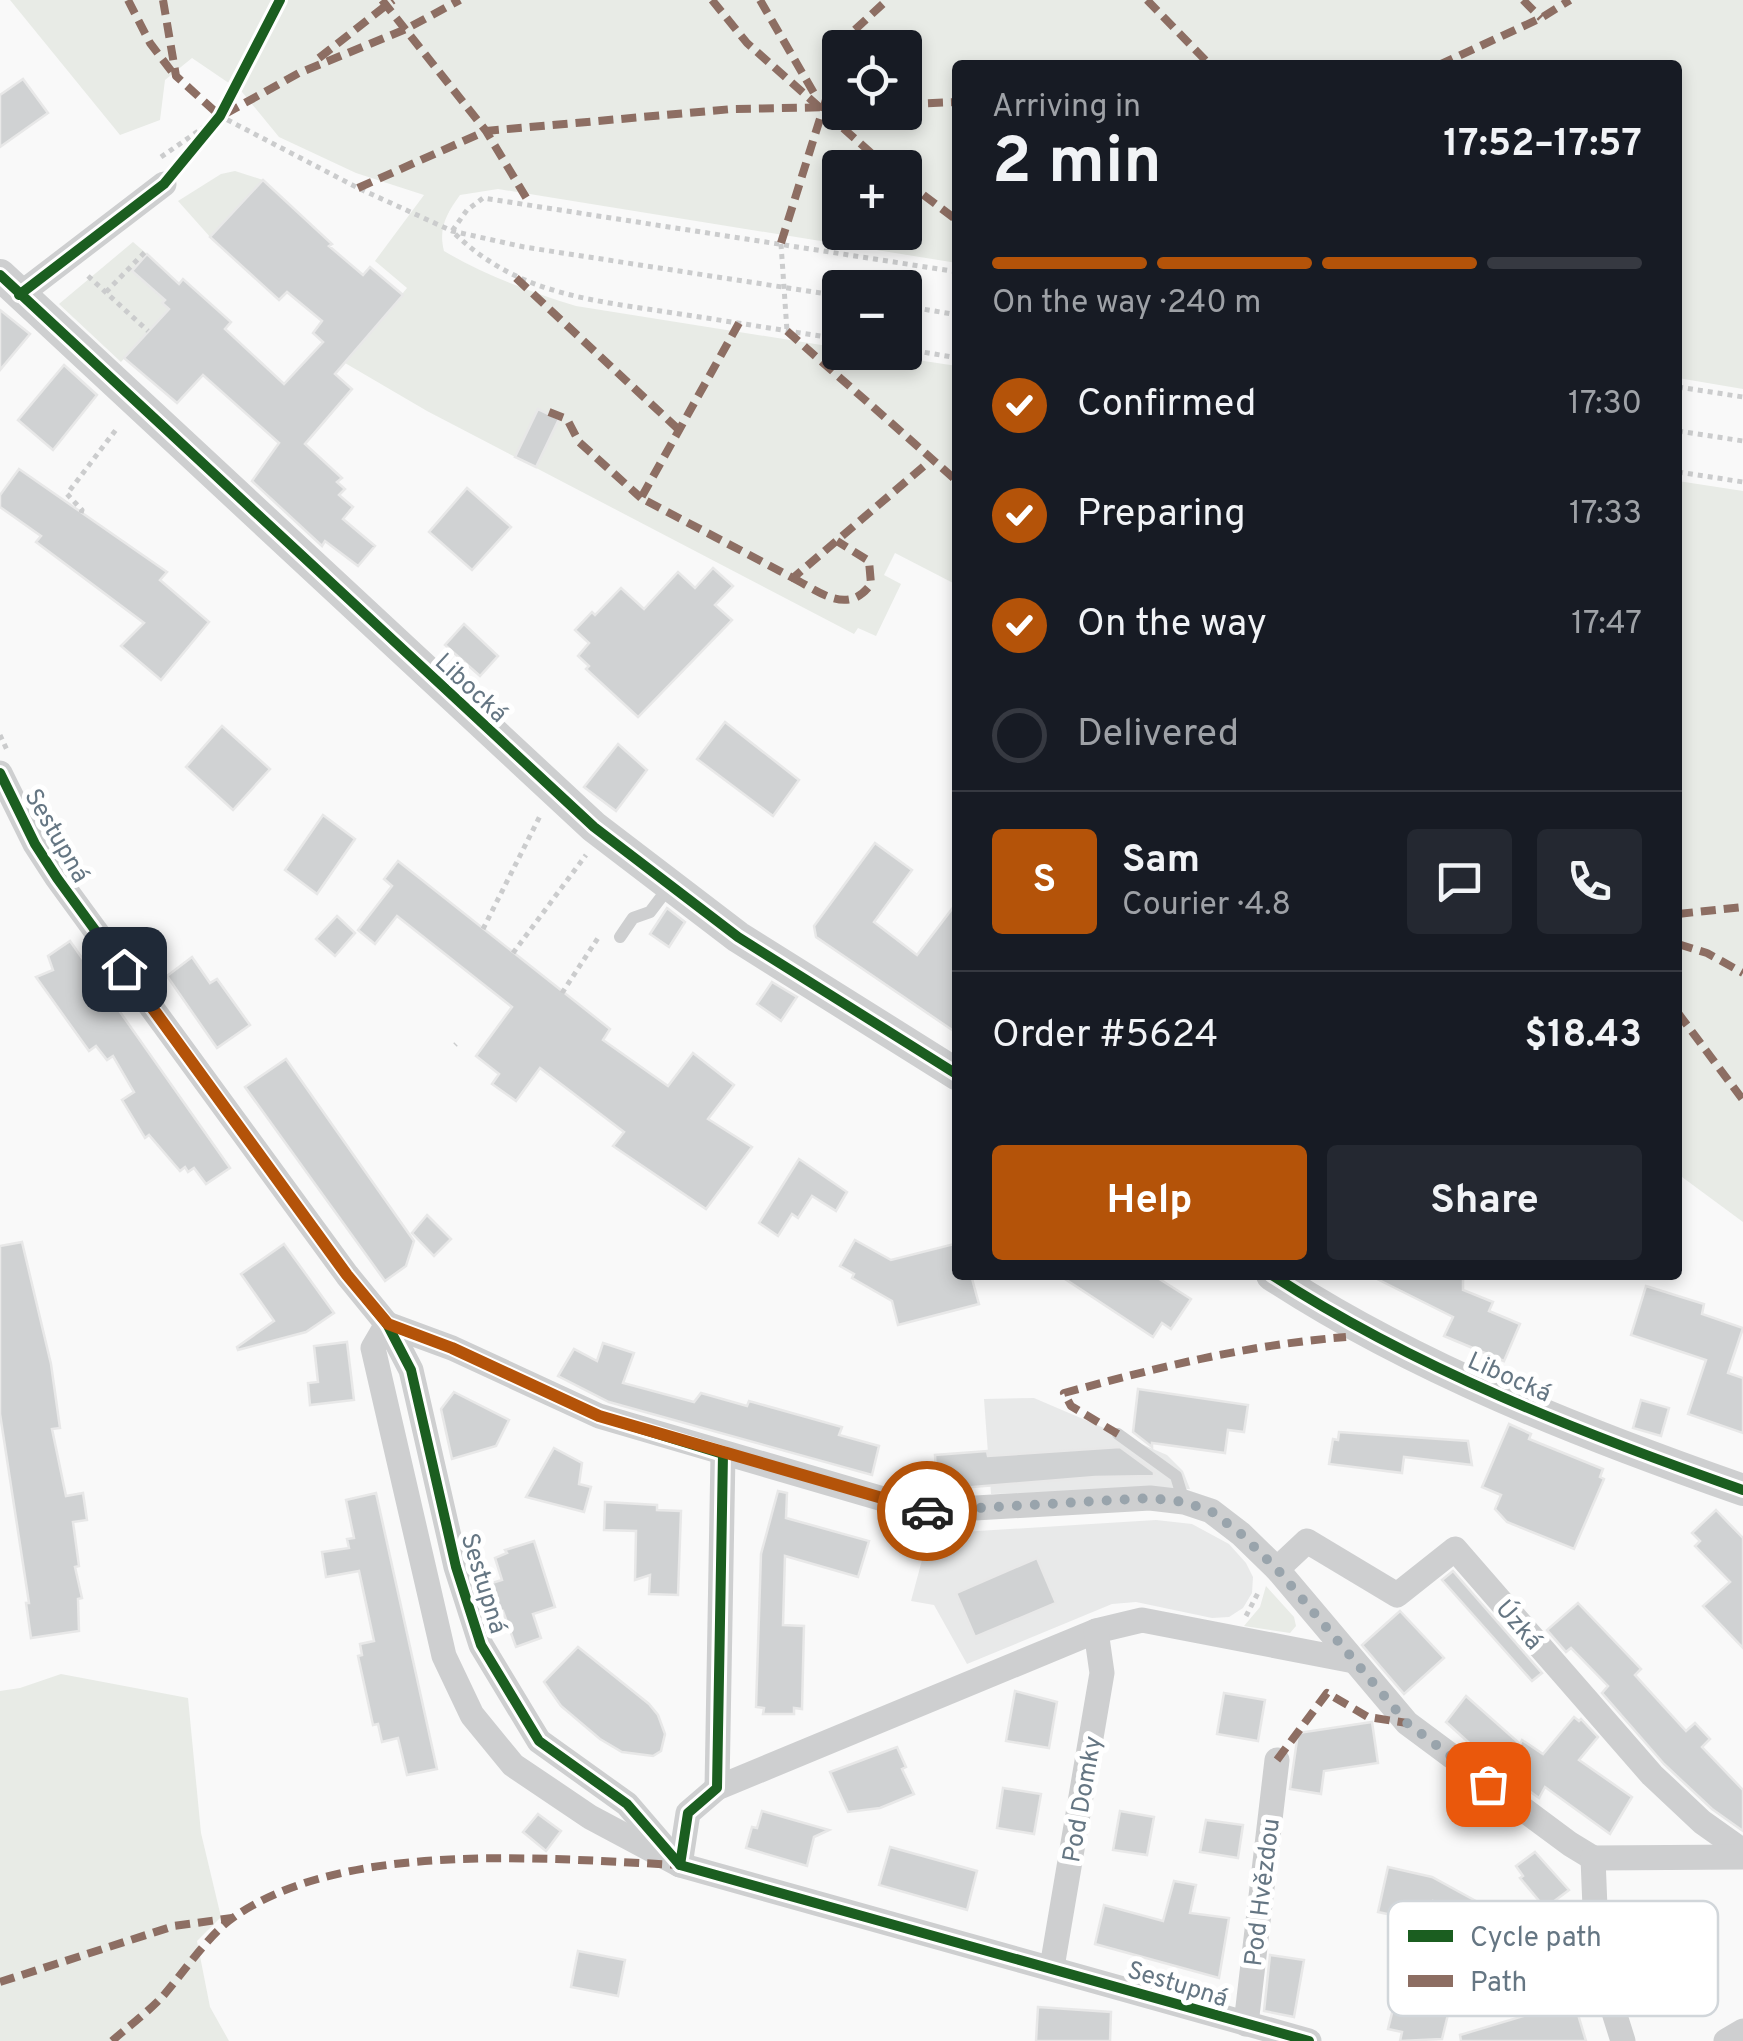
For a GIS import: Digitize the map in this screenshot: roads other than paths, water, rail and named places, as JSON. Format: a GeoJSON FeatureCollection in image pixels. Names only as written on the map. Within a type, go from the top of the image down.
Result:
{"type":"FeatureCollection","features":[{"type":"Feature","properties":{"kind":"street"},"geometry":{"type":"LineString","coordinates":[[10,285],[156,175]]}},
{"type":"Feature","properties":{"kind":"street","name":"Libocká"},"geometry":{"type":"LineString","coordinates":[[10,285],[594,827],[738,937],[952,1071]]}},
{"type":"Feature","properties":{"kind":"street","name":"Sestupná"},"geometry":{"type":"LineString","coordinates":[[7,769],[34,844],[56,878],[347,1275],[388,1324],[411,1370],[456,1566],[481,1645],[539,1740],[627,1804],[680,1865]]}},
{"type":"Feature","properties":{"kind":"street","name":"Libocká"},"geometry":{"type":"LineString","coordinates":[[1280,1280],[1343,1319],[1465,1378],[1637,1452],[1743,1490]]}},
{"type":"Feature","properties":{"kind":"street"},"geometry":{"type":"LineString","coordinates":[[388,1324],[452,1348],[599,1416],[924,1512],[1150,1498],[1184,1502],[1211,1511],[1269,1576],[1354,1660],[1407,1723],[1570,1844],[1593,1858],[1743,1854]]}},
{"type":"Feature","properties":{"kind":"street","name":"Sestupná"},"geometry":{"type":"LineString","coordinates":[[388,1324],[374,1348],[444,1656],[472,1715],[512,1765],[590,1817],[680,1865],[1310,2041]]}},
{"type":"Feature","properties":{"kind":"street"},"geometry":{"type":"LineString","coordinates":[[717,1788],[723,1454]]}},
{"type":"Feature","properties":{"kind":"street","name":"Úzká"},"geometry":{"type":"LineString","coordinates":[[1269,1576],[1307,1541],[1397,1595],[1455,1549],[1652,1775],[1743,1854]]}},
{"type":"Feature","properties":{"kind":"street"},"geometry":{"type":"LineString","coordinates":[[680,1865],[688,1813],[717,1788],[1096,1631],[1142,1620],[1354,1660]]}},
{"type":"Feature","properties":{"kind":"street","name":"Pod Domky"},"geometry":{"type":"LineString","coordinates":[[1052,1967],[1102,1673],[1096,1631]]}},
{"type":"Feature","properties":{"kind":"street","name":"Pod Hvězdou"},"geometry":{"type":"LineString","coordinates":[[1246,2024],[1277,1760]]}},
{"type":"Feature","properties":{"kind":"street"},"geometry":{"type":"LineString","coordinates":[[1593,1858],[1595,1901]]}},
{"type":"Feature","properties":{"kind":"street"},"geometry":{"type":"LineString","coordinates":[[1616,2016],[1624,2041]]}},
{"type":"Feature","properties":{"kind":"street"},"geometry":{"type":"LineString","coordinates":[[1726,2041],[1743,2032]]}},
{"type":"Feature","properties":{"kind":"lane"},"geometry":{"type":"LineString","coordinates":[[620,936],[633,918],[650,912],[670,884]]}},
{"type":"Feature","properties":{"kind":"lane"},"geometry":{"type":"LineString","coordinates":[[1118,1434],[1176,1476],[1184,1502]]}}]}
